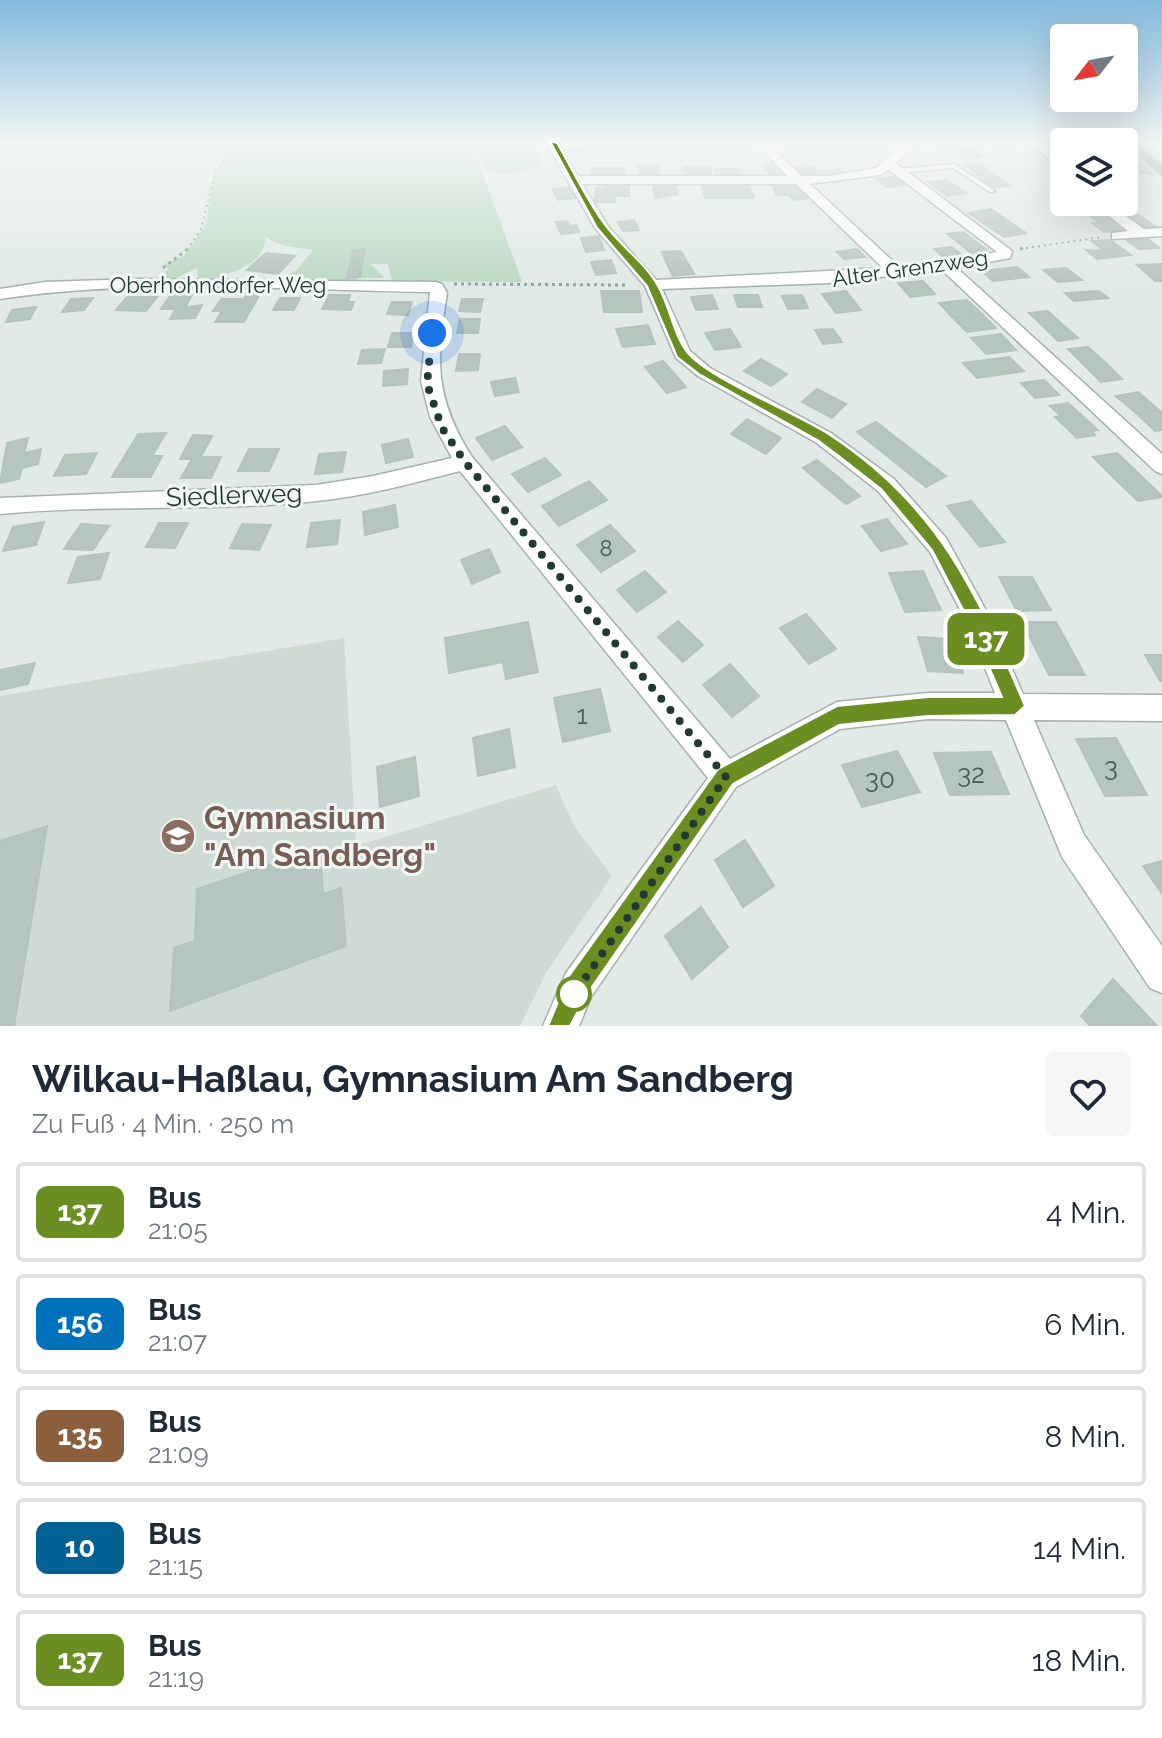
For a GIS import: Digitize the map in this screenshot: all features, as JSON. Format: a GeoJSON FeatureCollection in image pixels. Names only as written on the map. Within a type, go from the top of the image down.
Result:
{"type":"FeatureCollection","features":[{"type":"Feature","properties":{"kind":"street"},"geometry":{"type":"LineString","coordinates":[[580,191],[602,228],[652,285],[682,354],[704,372],[824,438],[897,497],[938,545],[978,620],[1073,846],[1162,976]]}},
{"type":"Feature","properties":{"kind":"street"},"geometry":{"type":"LineString","coordinates":[[809,191],[897,273]]}},
{"type":"Feature","properties":{"kind":"street"},"geometry":{"type":"LineString","coordinates":[[925,191],[1005,251]]}},
{"type":"Feature","properties":{"kind":"street"},"geometry":{"type":"LineString","coordinates":[[1117,216],[1143,235]]}},
{"type":"Feature","properties":{"kind":"street"},"geometry":{"type":"LineString","coordinates":[[1117,236],[1162,232]]}},
{"type":"Feature","properties":{"kind":"street","name":"Alter Grenzweg"},"geometry":{"type":"LineString","coordinates":[[652,285],[795,282],[897,273],[1005,255],[1005,251]]}},
{"type":"Feature","properties":{"kind":"street"},"geometry":{"type":"LineString","coordinates":[[955,265],[1162,466]]}},
{"type":"Feature","properties":{"kind":"street","name":"Oberhohndorfer Weg"},"geometry":{"type":"LineString","coordinates":[[0,294],[45,287],[137,284],[436,287]]}},
{"type":"Feature","properties":{"kind":"street"},"geometry":{"type":"LineString","coordinates":[[436,287],[439,293],[427,384],[442,428],[465,462],[726,777]]}},
{"type":"Feature","properties":{"kind":"street","name":"Siedlerweg"},"geometry":{"type":"LineString","coordinates":[[0,506],[63,498],[251,497],[317,493],[403,479],[465,462]]}},
{"type":"Feature","properties":{"kind":"street"},"geometry":{"type":"LineString","coordinates":[[561,1026],[578,985],[726,777],[837,716],[928,706],[1162,708]]}},
{"type":"Feature","properties":{"kind":"path"},"geometry":{"type":"LineString","coordinates":[[137,284],[184,256],[205,226],[211,191]]}},
{"type":"Feature","properties":{"kind":"path","name":"Alter Grenzweg"},"geometry":{"type":"LineString","coordinates":[[1005,251],[1068,240],[1117,236]]}},
{"type":"Feature","properties":{"kind":"path"},"geometry":{"type":"LineString","coordinates":[[436,287],[492,283],[652,285]]}},
{"type":"Feature","properties":{"kind":"shaded area","name":"Gymnasium \"Am Sandberg\""},"geometry":{"type":"Polygon","coordinates":[[[344,638],[356,846],[556,785],[574,826],[612,876],[546,973],[520,1026],[0,1026],[0,696],[344,638]]]}},
{"type":"Feature","properties":{"kind":"green space"},"geometry":{"type":"Polygon","coordinates":[[[211,191],[489,191],[522,282],[392,281],[388,264],[370,264],[385,278],[357,278],[356,284],[267,284],[268,280],[296,271],[313,250],[282,245],[265,237],[257,258],[221,276],[239,281],[198,280],[197,268],[170,281],[162,280],[168,268],[163,265],[184,256],[205,226],[211,191]]]}},
{"type":"Feature","properties":{"kind":"building"},"geometry":{"type":"Polygon","coordinates":[[[554,191],[572,191],[576,198],[558,200],[554,191]]]}},
{"type":"Feature","properties":{"kind":"building"},"geometry":{"type":"Polygon","coordinates":[[[596,191],[629,191],[629,196],[615,196],[615,202],[595,202],[596,191]]]}},
{"type":"Feature","properties":{"kind":"building"},"geometry":{"type":"Polygon","coordinates":[[[654,191],[677,191],[678,194],[655,198],[654,191]]]}},
{"type":"Feature","properties":{"kind":"building"},"geometry":{"type":"Polygon","coordinates":[[[703,191],[726,191],[728,198],[705,198],[703,191]]]}},
{"type":"Feature","properties":{"kind":"building"},"geometry":{"type":"Polygon","coordinates":[[[726,191],[751,191],[754,198],[728,198],[726,191]]]}},
{"type":"Feature","properties":{"kind":"building"},"geometry":{"type":"Polygon","coordinates":[[[775,191],[805,191],[812,198],[794,200],[789,195],[776,195],[775,191]]]}},
{"type":"Feature","properties":{"kind":"building"},"geometry":{"type":"Polygon","coordinates":[[[939,191],[966,193],[946,196],[939,191]]]}},
{"type":"Feature","properties":{"kind":"building"},"geometry":{"type":"Polygon","coordinates":[[[991,209],[1008,221],[986,225],[969,213],[991,209]]]}},
{"type":"Feature","properties":{"kind":"building"},"geometry":{"type":"Polygon","coordinates":[[[1138,215],[1159,229],[1144,231],[1124,217],[1138,215]]]}},
{"type":"Feature","properties":{"kind":"building"},"geometry":{"type":"Polygon","coordinates":[[[1109,216],[1129,230],[1104,232],[1092,223],[1099,223],[1091,217],[1109,216]]]}},
{"type":"Feature","properties":{"kind":"building"},"geometry":{"type":"Polygon","coordinates":[[[634,220],[639,230],[623,231],[618,222],[634,220]]]}},
{"type":"Feature","properties":{"kind":"building"},"geometry":{"type":"Polygon","coordinates":[[[567,221],[570,226],[576,225],[579,232],[561,234],[556,222],[567,221]]]}},
{"type":"Feature","properties":{"kind":"building"},"geometry":{"type":"Polygon","coordinates":[[[1008,221],[1026,233],[1004,237],[986,225],[1008,221]]]}},
{"type":"Feature","properties":{"kind":"building"},"geometry":{"type":"Polygon","coordinates":[[[963,232],[975,241],[959,243],[947,234],[963,232]]]}},
{"type":"Feature","properties":{"kind":"building"},"geometry":{"type":"Polygon","coordinates":[[[599,236],[604,250],[586,252],[581,238],[599,236]]]}},
{"type":"Feature","properties":{"kind":"building"},"geometry":{"type":"Polygon","coordinates":[[[1145,237],[1159,248],[1139,249],[1125,239],[1145,237]]]}},
{"type":"Feature","properties":{"kind":"building"},"geometry":{"type":"Polygon","coordinates":[[[1110,240],[1131,255],[1097,259],[1086,250],[1104,251],[1092,241],[1110,240]]]}},
{"type":"Feature","properties":{"kind":"building"},"geometry":{"type":"Polygon","coordinates":[[[975,241],[987,250],[971,253],[959,243],[975,241]]]}},
{"type":"Feature","properties":{"kind":"building"},"geometry":{"type":"Polygon","coordinates":[[[952,247],[963,256],[946,259],[934,249],[952,247]]]}},
{"type":"Feature","properties":{"kind":"building"},"geometry":{"type":"Polygon","coordinates":[[[365,249],[360,277],[347,278],[353,250],[365,249]]]}},
{"type":"Feature","properties":{"kind":"building"},"geometry":{"type":"Polygon","coordinates":[[[857,249],[865,257],[844,259],[837,252],[857,249]]]}},
{"type":"Feature","properties":{"kind":"building"},"geometry":{"type":"Polygon","coordinates":[[[681,251],[687,262],[667,264],[662,252],[681,251]]]}},
{"type":"Feature","properties":{"kind":"building"},"geometry":{"type":"Polygon","coordinates":[[[266,253],[295,256],[278,274],[247,270],[266,253]]]}},
{"type":"Feature","properties":{"kind":"building"},"geometry":{"type":"Polygon","coordinates":[[[611,260],[616,273],[596,275],[591,262],[611,260]]]}},
{"type":"Feature","properties":{"kind":"building"},"geometry":{"type":"Polygon","coordinates":[[[687,262],[694,274],[673,276],[667,264],[687,262]]]}},
{"type":"Feature","properties":{"kind":"building"},"geometry":{"type":"Polygon","coordinates":[[[1162,264],[1162,281],[1155,281],[1137,265],[1162,264]]]}},
{"type":"Feature","properties":{"kind":"building"},"geometry":{"type":"Polygon","coordinates":[[[1017,267],[1029,277],[1011,279],[999,269],[1017,267]]]}},
{"type":"Feature","properties":{"kind":"building"},"geometry":{"type":"Polygon","coordinates":[[[1066,268],[1082,280],[1058,282],[1043,270],[1066,268]]]}},
{"type":"Feature","properties":{"kind":"building"},"geometry":{"type":"Polygon","coordinates":[[[999,269],[1011,279],[993,281],[982,271],[999,269]]]}},
{"type":"Feature","properties":{"kind":"building"},"geometry":{"type":"Polygon","coordinates":[[[923,281],[935,294],[910,297],[898,283],[923,281]]]}},
{"type":"Feature","properties":{"kind":"building"},"geometry":{"type":"Polygon","coordinates":[[[601,291],[639,291],[642,312],[604,312],[601,291]]]}},
{"type":"Feature","properties":{"kind":"building"},"geometry":{"type":"Polygon","coordinates":[[[846,291],[861,310],[836,313],[822,294],[846,291]]]}},
{"type":"Feature","properties":{"kind":"building"},"geometry":{"type":"Polygon","coordinates":[[[1099,291],[1108,298],[1074,301],[1065,293],[1099,291]]]}},
{"type":"Feature","properties":{"kind":"building"},"geometry":{"type":"Polygon","coordinates":[[[248,292],[261,292],[244,322],[215,322],[222,311],[213,311],[221,299],[244,299],[248,292]]]}},
{"type":"Feature","properties":{"kind":"building"},"geometry":{"type":"Polygon","coordinates":[[[192,295],[184,309],[161,309],[170,296],[192,295]]]}},
{"type":"Feature","properties":{"kind":"building"},"geometry":{"type":"Polygon","coordinates":[[[329,295],[350,295],[348,302],[354,302],[351,310],[322,309],[329,295]]]}},
{"type":"Feature","properties":{"kind":"building"},"geometry":{"type":"Polygon","coordinates":[[[712,295],[718,309],[696,310],[691,297],[712,295]]]}},
{"type":"Feature","properties":{"kind":"building"},"geometry":{"type":"Polygon","coordinates":[[[734,295],[758,295],[762,307],[738,307],[734,295]]]}},
{"type":"Feature","properties":{"kind":"building"},"geometry":{"type":"Polygon","coordinates":[[[802,295],[808,308],[788,309],[782,296],[802,295]]]}},
{"type":"Feature","properties":{"kind":"building"},"geometry":{"type":"Polygon","coordinates":[[[127,297],[157,297],[146,311],[116,310],[127,297]]]}},
{"type":"Feature","properties":{"kind":"building"},"geometry":{"type":"Polygon","coordinates":[[[93,298],[84,310],[62,312],[71,299],[93,298]]]}},
{"type":"Feature","properties":{"kind":"building"},"geometry":{"type":"Polygon","coordinates":[[[280,298],[300,298],[294,310],[273,310],[280,298]]]}},
{"type":"Feature","properties":{"kind":"building"},"geometry":{"type":"Polygon","coordinates":[[[462,299],[483,299],[480,312],[459,311],[462,299]]]}},
{"type":"Feature","properties":{"kind":"building"},"geometry":{"type":"Polygon","coordinates":[[[967,300],[982,314],[953,318],[939,303],[967,300]]]}},
{"type":"Feature","properties":{"kind":"building"},"geometry":{"type":"Polygon","coordinates":[[[392,302],[412,302],[408,315],[387,314],[392,302]]]}},
{"type":"Feature","properties":{"kind":"building"},"geometry":{"type":"Polygon","coordinates":[[[202,305],[195,318],[170,319],[176,309],[202,305]]]}},
{"type":"Feature","properties":{"kind":"building"},"geometry":{"type":"Polygon","coordinates":[[[36,307],[30,319],[6,322],[12,310],[36,307]]]}},
{"type":"Feature","properties":{"kind":"building"},"geometry":{"type":"Polygon","coordinates":[[[1048,311],[1062,324],[1043,326],[1029,313],[1048,311]]]}},
{"type":"Feature","properties":{"kind":"building"},"geometry":{"type":"Polygon","coordinates":[[[982,314],[996,328],[967,332],[953,318],[982,314]]]}},
{"type":"Feature","properties":{"kind":"building"},"geometry":{"type":"Polygon","coordinates":[[[460,319],[480,319],[478,333],[457,333],[460,319]]]}},
{"type":"Feature","properties":{"kind":"building"},"geometry":{"type":"Polygon","coordinates":[[[1062,324],[1078,338],[1058,341],[1043,326],[1062,324]]]}},
{"type":"Feature","properties":{"kind":"building"},"geometry":{"type":"Polygon","coordinates":[[[648,325],[655,344],[623,347],[616,329],[648,325]]]}},
{"type":"Feature","properties":{"kind":"building"},"geometry":{"type":"Polygon","coordinates":[[[730,329],[741,347],[715,350],[705,333],[730,329]]]}},
{"type":"Feature","properties":{"kind":"building"},"geometry":{"type":"Polygon","coordinates":[[[833,329],[842,342],[823,344],[815,330],[833,329]]]}},
{"type":"Feature","properties":{"kind":"building"},"geometry":{"type":"Polygon","coordinates":[[[392,333],[414,333],[411,347],[388,347],[392,333]]]}},
{"type":"Feature","properties":{"kind":"building"},"geometry":{"type":"Polygon","coordinates":[[[1001,334],[1016,350],[986,354],[971,338],[1001,334]]]}},
{"type":"Feature","properties":{"kind":"building"},"geometry":{"type":"Polygon","coordinates":[[[1088,347],[1105,362],[1084,365],[1068,349],[1088,347]]]}},
{"type":"Feature","properties":{"kind":"building"},"geometry":{"type":"Polygon","coordinates":[[[385,349],[381,363],[358,364],[362,350],[385,349]]]}},
{"type":"Feature","properties":{"kind":"building"},"geometry":{"type":"Polygon","coordinates":[[[459,354],[480,354],[478,370],[456,371],[459,354]]]}},
{"type":"Feature","properties":{"kind":"building"},"geometry":{"type":"Polygon","coordinates":[[[1009,357],[1024,371],[977,378],[963,363],[1009,357]]]}},
{"type":"Feature","properties":{"kind":"building"},"geometry":{"type":"Polygon","coordinates":[[[761,359],[787,374],[771,386],[744,371],[761,359]]]}},
{"type":"Feature","properties":{"kind":"building"},"geometry":{"type":"Polygon","coordinates":[[[663,361],[686,387],[667,393],[645,367],[663,361]]]}},
{"type":"Feature","properties":{"kind":"building"},"geometry":{"type":"Polygon","coordinates":[[[1105,362],[1122,379],[1101,382],[1084,365],[1105,362]]]}},
{"type":"Feature","properties":{"kind":"building"},"geometry":{"type":"Polygon","coordinates":[[[408,369],[407,384],[383,386],[384,371],[408,369]]]}},
{"type":"Feature","properties":{"kind":"building"},"geometry":{"type":"Polygon","coordinates":[[[515,378],[519,392],[495,396],[491,382],[515,378]]]}},
{"type":"Feature","properties":{"kind":"building"},"geometry":{"type":"Polygon","coordinates":[[[1044,380],[1059,395],[1035,398],[1021,383],[1044,380]]]}},
{"type":"Feature","properties":{"kind":"building"},"geometry":{"type":"Polygon","coordinates":[[[817,389],[846,404],[832,418],[802,402],[817,389]]]}},
{"type":"Feature","properties":{"kind":"building"},"geometry":{"type":"Polygon","coordinates":[[[1138,392],[1159,410],[1136,413],[1116,396],[1138,392]]]}},
{"type":"Feature","properties":{"kind":"building"},"geometry":{"type":"Polygon","coordinates":[[[1068,403],[1098,430],[1092,431],[1095,435],[1077,438],[1055,417],[1061,416],[1050,406],[1068,403]]]}},
{"type":"Feature","properties":{"kind":"building"},"geometry":{"type":"Polygon","coordinates":[[[1159,410],[1162,413],[1162,430],[1155,431],[1136,413],[1159,410]]]}},
{"type":"Feature","properties":{"kind":"building"},"geometry":{"type":"Polygon","coordinates":[[[747,419],[781,438],[766,454],[731,434],[747,419]]]}},
{"type":"Feature","properties":{"kind":"building"},"geometry":{"type":"Polygon","coordinates":[[[876,422],[946,476],[926,487],[857,432],[876,422]]]}},
{"type":"Feature","properties":{"kind":"building"},"geometry":{"type":"Polygon","coordinates":[[[505,426],[522,447],[492,460],[476,438],[505,426]]]}},
{"type":"Feature","properties":{"kind":"building"},"geometry":{"type":"Polygon","coordinates":[[[166,433],[152,456],[162,456],[151,477],[112,477],[138,434],[166,433]]]}},
{"type":"Feature","properties":{"kind":"building"},"geometry":{"type":"Polygon","coordinates":[[[193,435],[212,436],[201,457],[221,457],[211,478],[181,478],[192,459],[180,459],[193,435]]]}},
{"type":"Feature","properties":{"kind":"building"},"geometry":{"type":"Polygon","coordinates":[[[28,438],[24,453],[41,449],[38,464],[22,468],[19,479],[0,483],[7,443],[28,438]]]}},
{"type":"Feature","properties":{"kind":"building"},"geometry":{"type":"Polygon","coordinates":[[[408,439],[413,457],[386,463],[382,445],[408,439]]]}},
{"type":"Feature","properties":{"kind":"building"},"geometry":{"type":"Polygon","coordinates":[[[249,449],[279,449],[269,471],[238,471],[249,449]]]}},
{"type":"Feature","properties":{"kind":"building"},"geometry":{"type":"Polygon","coordinates":[[[346,452],[342,472],[315,474],[319,454],[346,452]]]}},
{"type":"Feature","properties":{"kind":"building"},"geometry":{"type":"Polygon","coordinates":[[[97,453],[86,474],[54,476],[65,455],[97,453]]]}},
{"type":"Feature","properties":{"kind":"building"},"geometry":{"type":"Polygon","coordinates":[[[1117,453],[1138,473],[1114,478],[1093,457],[1117,453]]]}},
{"type":"Feature","properties":{"kind":"building"},"geometry":{"type":"Polygon","coordinates":[[[545,458],[561,475],[528,492],[512,474],[545,458]]]}},
{"type":"Feature","properties":{"kind":"building"},"geometry":{"type":"Polygon","coordinates":[[[817,460],[838,477],[823,485],[803,468],[817,460]]]}},
{"type":"Feature","properties":{"kind":"building"},"geometry":{"type":"Polygon","coordinates":[[[1138,473],[1162,497],[1138,501],[1114,478],[1138,473]]]}},
{"type":"Feature","properties":{"kind":"building"},"geometry":{"type":"Polygon","coordinates":[[[838,477],[860,496],[846,504],[823,485],[838,477]]]}},
{"type":"Feature","properties":{"kind":"building"},"geometry":{"type":"Polygon","coordinates":[[[589,481],[607,500],[559,526],[542,506],[589,481]]]}},
{"type":"Feature","properties":{"kind":"building"},"geometry":{"type":"Polygon","coordinates":[[[971,501],[1005,542],[980,547],[947,506],[971,501]]]}},
{"type":"Feature","properties":{"kind":"building"},"geometry":{"type":"Polygon","coordinates":[[[395,505],[398,527],[365,535],[363,512],[395,505]]]}},
{"type":"Feature","properties":{"kind":"building"},"geometry":{"type":"Polygon","coordinates":[[[887,519],[907,544],[881,551],[862,526],[887,519]]]}},
{"type":"Feature","properties":{"kind":"building"},"geometry":{"type":"Polygon","coordinates":[[[340,520],[337,544],[307,547],[311,523],[340,520]]]}},
{"type":"Feature","properties":{"kind":"building"},"geometry":{"type":"Polygon","coordinates":[[[44,522],[36,545],[3,551],[13,527],[44,522]]]}},
{"type":"Feature","properties":{"kind":"building"},"geometry":{"type":"Polygon","coordinates":[[[159,523],[188,523],[175,548],[146,547],[159,523]]]}},
{"type":"Feature","properties":{"kind":"building"},"geometry":{"type":"Polygon","coordinates":[[[81,524],[109,526],[93,550],[64,549],[81,524]]]}},
{"type":"Feature","properties":{"kind":"building"},"geometry":{"type":"Polygon","coordinates":[[[242,524],[271,525],[259,550],[230,548],[242,524]]]}},
{"type":"Feature","properties":{"kind":"building"},"geometry":{"type":"Polygon","coordinates":[[[610,525],[635,551],[601,572],[577,545],[610,525]]]}},
{"type":"Feature","properties":{"kind":"building"},"geometry":{"type":"Polygon","coordinates":[[[489,549],[500,572],[472,584],[461,560],[489,549]]]}},
{"type":"Feature","properties":{"kind":"building"},"geometry":{"type":"Polygon","coordinates":[[[109,553],[100,579],[68,583],[78,557],[109,553]]]}},
{"type":"Feature","properties":{"kind":"building"},"geometry":{"type":"Polygon","coordinates":[[[645,571],[666,592],[637,612],[617,590],[645,571]]]}},
{"type":"Feature","properties":{"kind":"building"},"geometry":{"type":"Polygon","coordinates":[[[923,571],[941,610],[905,612],[889,573],[923,571]]]}},
{"type":"Feature","properties":{"kind":"building"},"geometry":{"type":"Polygon","coordinates":[[[999,577],[1032,577],[1051,610],[1017,611],[999,577]]]}},
{"type":"Feature","properties":{"kind":"building"},"geometry":{"type":"Polygon","coordinates":[[[806,614],[836,649],[809,664],[780,628],[806,614]]]}},
{"type":"Feature","properties":{"kind":"building"},"geometry":{"type":"Polygon","coordinates":[[[678,621],[703,645],[683,662],[658,637],[678,621]]]}},
{"type":"Feature","properties":{"kind":"building"},"geometry":{"type":"Polygon","coordinates":[[[528,622],[538,672],[506,679],[503,662],[449,673],[445,638],[528,622]]]}},
{"type":"Feature","properties":{"kind":"building"},"geometry":{"type":"Polygon","coordinates":[[[1022,622],[1056,622],[1085,675],[1049,675],[1022,622]]]}},
{"type":"Feature","properties":{"kind":"building"},"geometry":{"type":"Polygon","coordinates":[[[918,637],[952,639],[963,673],[928,671],[918,637]]]}},
{"type":"Feature","properties":{"kind":"building"},"geometry":{"type":"Polygon","coordinates":[[[1145,655],[1162,655],[1162,681],[1160,681],[1145,655]]]}},
{"type":"Feature","properties":{"kind":"building"},"geometry":{"type":"Polygon","coordinates":[[[35,663],[28,684],[0,690],[0,670],[35,663]]]}},
{"type":"Feature","properties":{"kind":"building"},"geometry":{"type":"Polygon","coordinates":[[[730,664],[759,696],[732,717],[703,685],[730,664]]]}},
{"type":"Feature","properties":{"kind":"building"},"geometry":{"type":"Polygon","coordinates":[[[600,689],[610,731],[563,742],[554,698],[600,689]]]}},
{"type":"Feature","properties":{"kind":"building"},"geometry":{"type":"Polygon","coordinates":[[[509,729],[515,767],[478,776],[473,738],[509,729]]]}},
{"type":"Feature","properties":{"kind":"building"},"geometry":{"type":"Polygon","coordinates":[[[1116,738],[1147,795],[1105,796],[1076,739],[1116,738]]]}},
{"type":"Feature","properties":{"kind":"building"},"geometry":{"type":"Polygon","coordinates":[[[897,751],[920,792],[862,807],[842,765],[897,751]]]}},
{"type":"Feature","properties":{"kind":"building"},"geometry":{"type":"Polygon","coordinates":[[[991,752],[1009,794],[950,795],[934,753],[991,752]]]}},
{"type":"Feature","properties":{"kind":"building"},"geometry":{"type":"Polygon","coordinates":[[[415,757],[419,796],[380,807],[377,767],[415,757]]]}},
{"type":"Feature","properties":{"kind":"building"},"geometry":{"type":"Polygon","coordinates":[[[47,826],[14,1026],[0,1026],[0,841],[47,826]]]}},
{"type":"Feature","properties":{"kind":"building"},"geometry":{"type":"Polygon","coordinates":[[[745,840],[774,886],[743,907],[715,860],[745,840]]]}},
{"type":"Feature","properties":{"kind":"building"},"geometry":{"type":"Polygon","coordinates":[[[320,848],[323,894],[341,888],[346,946],[170,1011],[174,948],[195,941],[197,889],[320,848]]]}},
{"type":"Feature","properties":{"kind":"building"},"geometry":{"type":"Polygon","coordinates":[[[1162,861],[1162,894],[1143,866],[1162,861]]]}},
{"type":"Feature","properties":{"kind":"building"},"geometry":{"type":"Polygon","coordinates":[[[701,907],[728,947],[692,979],[665,936],[701,907]]]}},
{"type":"Feature","properties":{"kind":"building"},"geometry":{"type":"Polygon","coordinates":[[[1113,979],[1157,1026],[1090,1026],[1081,1016],[1113,979]]]}},
{"type":"Feature","properties":{"kind":"bus line","name":"137"},"geometry":{"type":"LineString","coordinates":[[561,1026],[578,985],[726,777],[837,716],[928,706],[1015,706],[978,620],[938,545],[886,485],[845,453],[824,438],[704,372],[682,354],[652,285],[602,228],[580,191]]}},
{"type":"Feature","properties":{"kind":"place","name":"Gymnasium \"Am Sandberg\""},"geometry":{"type":"Point","coordinates":[178,836]}},
{"type":"Feature","properties":{"kind":"route"},"geometry":{"type":"LineString","coordinates":[[432,333],[427,384],[442,428],[465,462],[726,777],[574,994]]}}]}
